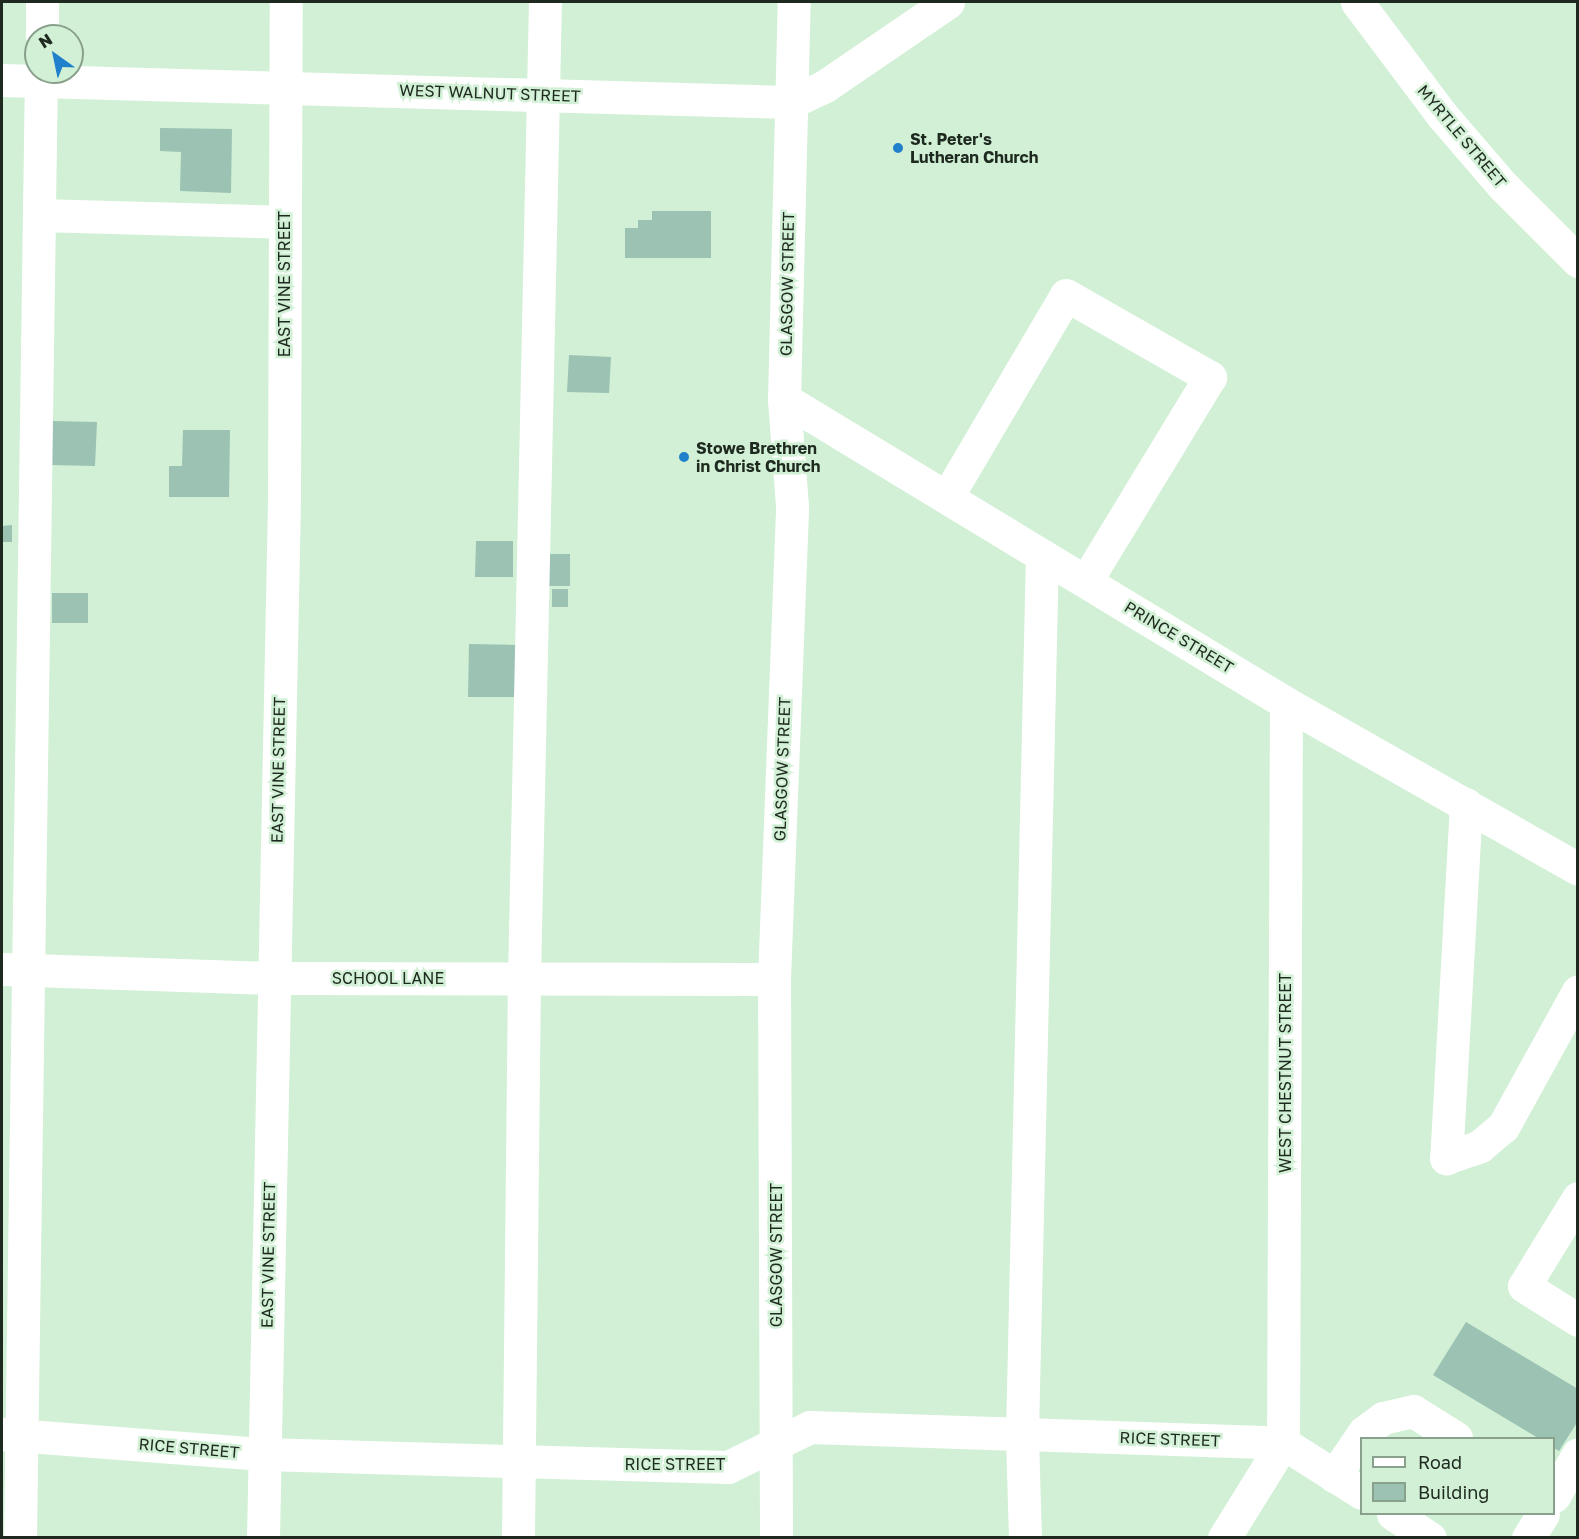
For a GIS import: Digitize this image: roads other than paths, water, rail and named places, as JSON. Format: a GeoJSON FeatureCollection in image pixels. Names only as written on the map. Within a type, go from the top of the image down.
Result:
{"type":"FeatureCollection","features":[{"type":"Feature","properties":{"kind":"street"},"geometry":{"type":"LineString","coordinates":[[42,2],[42,24]]}},
{"type":"Feature","properties":{"kind":"street","name":"EAST VINE STREET"},"geometry":{"type":"LineString","coordinates":[[263,1538],[284,512],[286,2]]}},
{"type":"Feature","properties":{"kind":"street"},"geometry":{"type":"LineString","coordinates":[[518,1538],[524,978],[545,2]]}},
{"type":"Feature","properties":{"kind":"street","name":"GLASGOW STREET"},"geometry":{"type":"LineString","coordinates":[[776,1538],[778,1441],[774,979],[792,506],[784,399],[794,2]]}},
{"type":"Feature","properties":{"kind":"street","name":"WEST WALNUT STREET"},"geometry":{"type":"LineString","coordinates":[[84,78],[791,102],[825,86],[948,2]]}},
{"type":"Feature","properties":{"kind":"street","name":"MYRTLE STREET"},"geometry":{"type":"LineString","coordinates":[[1358,2],[1441,114],[1503,186],[1578,261]]}},
{"type":"Feature","properties":{"kind":"street","name":"WEST WALNUT STREET"},"geometry":{"type":"LineString","coordinates":[[2,80],[24,78]]}},
{"type":"Feature","properties":{"kind":"street"},"geometry":{"type":"LineString","coordinates":[[20,1538],[11,1433],[15,969],[39,215],[41,84]]}},
{"type":"Feature","properties":{"kind":"street"},"geometry":{"type":"LineString","coordinates":[[39,215],[285,222]]}},
{"type":"Feature","properties":{"kind":"street"},"geometry":{"type":"LineString","coordinates":[[947,497],[1066,295],[1210,377],[1086,581]]}},
{"type":"Feature","properties":{"kind":"street","name":"PRINCE STREET"},"geometry":{"type":"LineString","coordinates":[[784,399],[1286,702],[1578,869]]}},
{"type":"Feature","properties":{"kind":"street"},"geometry":{"type":"LineString","coordinates":[[1025,1538],[1022,1434],[1042,555]]}},
{"type":"Feature","properties":{"kind":"street","name":"WEST CHESTNUT STREET"},"geometry":{"type":"LineString","coordinates":[[1283,1443],[1286,702]]}},
{"type":"Feature","properties":{"kind":"street"},"geometry":{"type":"LineString","coordinates":[[1466,804],[1446,1158],[1480,1146],[1503,1127],[1578,991]]}},
{"type":"Feature","properties":{"kind":"street","name":"SCHOOL LANE"},"geometry":{"type":"LineString","coordinates":[[15,969],[274,978],[774,979]]}},
{"type":"Feature","properties":{"kind":"street"},"geometry":{"type":"LineString","coordinates":[[1578,1198],[1524,1286],[1578,1320]]}},
{"type":"Feature","properties":{"kind":"street"},"geometry":{"type":"LineString","coordinates":[[1361,1437],[1383,1418],[1413,1411],[1454,1437]]}},
{"type":"Feature","properties":{"kind":"street","name":"RICE STREET"},"geometry":{"type":"LineString","coordinates":[[11,1433],[263,1454],[728,1467],[810,1427],[1283,1443]]}},
{"type":"Feature","properties":{"kind":"street"},"geometry":{"type":"LineString","coordinates":[[1334,1476],[1360,1438]]}},
{"type":"Feature","properties":{"kind":"street"},"geometry":{"type":"LineString","coordinates":[[1224,1538],[1283,1443],[1360,1492]]}},
{"type":"Feature","properties":{"kind":"street"},"geometry":{"type":"LineString","coordinates":[[1555,1494],[1578,1454]]}},
{"type":"Feature","properties":{"kind":"street"},"geometry":{"type":"LineString","coordinates":[[1395,1515],[1430,1538]]}},
{"type":"Feature","properties":{"kind":"street"},"geometry":{"type":"LineString","coordinates":[[1528,1538],[1542,1515]]}},
{"type":"Feature","properties":{"kind":"place","name":"St. Peter's Lutheran Church"},"geometry":{"type":"Point","coordinates":[898,148]}},
{"type":"Feature","properties":{"kind":"place","name":"Stowe Brethren in Christ Church"},"geometry":{"type":"Point","coordinates":[684,457]}}]}
